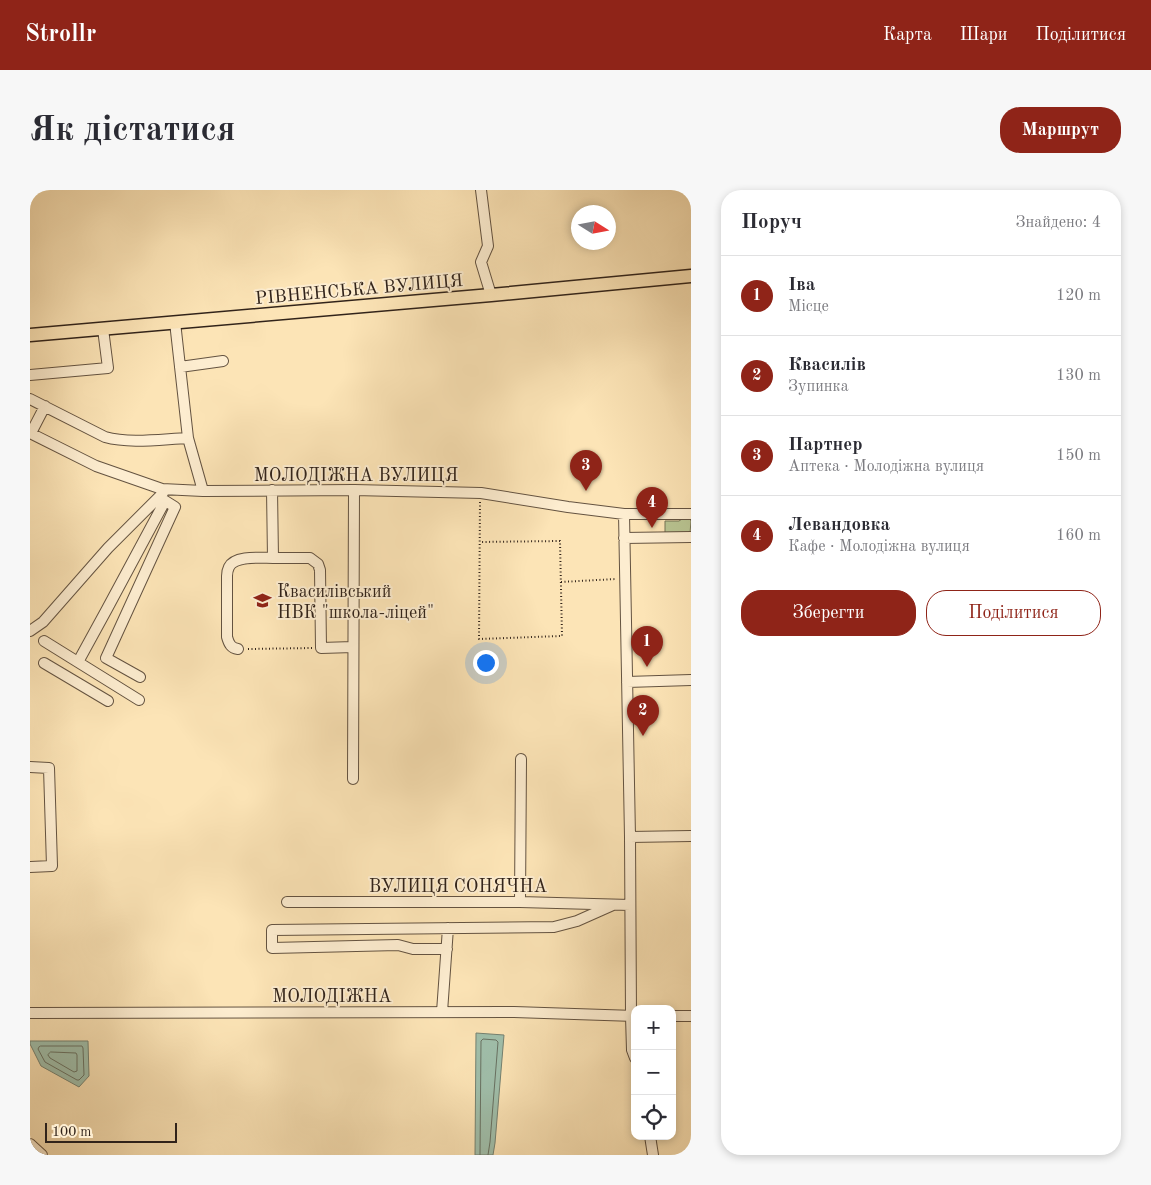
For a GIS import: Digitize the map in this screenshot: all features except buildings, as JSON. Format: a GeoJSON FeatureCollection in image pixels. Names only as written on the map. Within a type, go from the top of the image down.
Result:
{"type":"FeatureCollection","features":[{"type":"Feature","properties":{"kind":"main road","name":"РІВНЕНСЬКА ВУЛИЦЯ"},"geometry":{"type":"LineString","coordinates":[[30,335],[691,276]]}},
{"type":"Feature","properties":{"kind":"street"},"geometry":{"type":"LineString","coordinates":[[481,190],[488,246],[481,262],[491,295]]}},
{"type":"Feature","properties":{"kind":"street"},"geometry":{"type":"LineString","coordinates":[[175,322],[188,438],[203,491]]}},
{"type":"Feature","properties":{"kind":"street"},"geometry":{"type":"LineString","coordinates":[[30,374],[108,368],[103,329]]}},
{"type":"Feature","properties":{"kind":"street"},"geometry":{"type":"LineString","coordinates":[[180,366],[223,361]]}},
{"type":"Feature","properties":{"kind":"street"},"geometry":{"type":"LineString","coordinates":[[30,399],[104,437],[115,440],[188,438]]}},
{"type":"Feature","properties":{"kind":"street"},"geometry":{"type":"LineString","coordinates":[[30,433],[45,406]]}},
{"type":"Feature","properties":{"kind":"street","name":"МОЛОДІЖНА ВУЛИЦЯ"},"geometry":{"type":"LineString","coordinates":[[30,433],[96,466],[162,489],[184,491],[354,490],[480,493],[568,508],[624,514],[691,514]]}},
{"type":"Feature","properties":{"kind":"street"},"geometry":{"type":"LineString","coordinates":[[71,679],[167,488]]}},
{"type":"Feature","properties":{"kind":"street"},"geometry":{"type":"LineString","coordinates":[[272,490],[273,558]]}},
{"type":"Feature","properties":{"kind":"street"},"geometry":{"type":"LineString","coordinates":[[353,779],[354,490]]}},
{"type":"Feature","properties":{"kind":"street"},"geometry":{"type":"LineString","coordinates":[[30,631],[43,622],[108,548],[162,499]]}},
{"type":"Feature","properties":{"kind":"street"},"geometry":{"type":"LineString","coordinates":[[94,672],[102,659],[106,658],[175,507],[162,499]]}},
{"type":"Feature","properties":{"kind":"street"},"geometry":{"type":"LineString","coordinates":[[624,514],[633,1005]]}},
{"type":"Feature","properties":{"kind":"street"},"geometry":{"type":"LineString","coordinates":[[624,538],[691,537]]}},
{"type":"Feature","properties":{"kind":"street"},"geometry":{"type":"LineString","coordinates":[[238,649],[233,648],[227,637],[228,568],[232,562],[239,559],[273,558],[310,558],[318,564],[320,570],[321,648],[353,647]]}},
{"type":"Feature","properties":{"kind":"street"},"geometry":{"type":"LineString","coordinates":[[44,641],[139,700]]}},
{"type":"Feature","properties":{"kind":"street"},"geometry":{"type":"LineString","coordinates":[[60,651],[47,665],[108,702]]}},
{"type":"Feature","properties":{"kind":"street"},"geometry":{"type":"LineString","coordinates":[[106,658],[140,677]]}},
{"type":"Feature","properties":{"kind":"street"},"geometry":{"type":"LineString","coordinates":[[627,682],[691,680]]}},
{"type":"Feature","properties":{"kind":"street"},"geometry":{"type":"LineString","coordinates":[[520,902],[521,760]]}},
{"type":"Feature","properties":{"kind":"street"},"geometry":{"type":"LineString","coordinates":[[30,767],[49,768],[52,866],[30,867]]}},
{"type":"Feature","properties":{"kind":"street"},"geometry":{"type":"LineString","coordinates":[[630,837],[691,836]]}},
{"type":"Feature","properties":{"kind":"street","name":"ВУЛИЦЯ СОНЯЧНА"},"geometry":{"type":"LineString","coordinates":[[287,902],[520,902],[630,905]]}},
{"type":"Feature","properties":{"kind":"street"},"geometry":{"type":"LineString","coordinates":[[447,949],[413,949],[398,945],[272,948],[272,930],[554,927],[577,921],[612,905]]}},
{"type":"Feature","properties":{"kind":"street"},"geometry":{"type":"LineString","coordinates":[[442,1012],[448,928]]}},
{"type":"Feature","properties":{"kind":"street","name":"МОЛОДІЖНА"},"geometry":{"type":"LineString","coordinates":[[30,1013],[514,1012],[631,1016]]}},
{"type":"Feature","properties":{"kind":"street"},"geometry":{"type":"LineString","coordinates":[[676,1016],[691,1016]]}},
{"type":"Feature","properties":{"kind":"street"},"geometry":{"type":"LineString","coordinates":[[651,1140],[653,1155]]}},
{"type":"Feature","properties":{"kind":"street"},"geometry":{"type":"LineString","coordinates":[[30,1144],[42,1155]]}},
{"type":"Feature","properties":{"kind":"path"},"geometry":{"type":"LineString","coordinates":[[480,493],[479,638],[562,636],[560,540],[480,542]]}},
{"type":"Feature","properties":{"kind":"path"},"geometry":{"type":"LineString","coordinates":[[561,582],[625,579]]}},
{"type":"Feature","properties":{"kind":"path"},"geometry":{"type":"LineString","coordinates":[[238,649],[321,648]]}},
{"type":"Feature","properties":{"kind":"green space"},"geometry":{"type":"Polygon","coordinates":[[[689,518],[691,521],[690,533],[665,534],[665,521],[679,521],[689,518]]]}},
{"type":"Feature","properties":{"kind":"water"},"geometry":{"type":"Polygon","coordinates":[[[476,1033],[504,1035],[493,1155],[475,1155],[476,1033]]]}},
{"type":"Feature","properties":{"kind":"water"},"geometry":{"type":"Polygon","coordinates":[[[30,1041],[88,1041],[89,1076],[79,1087],[41,1066],[30,1041]]]}},
{"type":"Feature","properties":{"kind":"place","name":"Партнер"},"geometry":{"type":"Point","coordinates":[586,491]}},
{"type":"Feature","properties":{"kind":"place","name":"Левандовка"},"geometry":{"type":"Point","coordinates":[652,528]}},
{"type":"Feature","properties":{"kind":"place","name":"Квасилівський НВК \"школа-ліцей\""},"geometry":{"type":"Point","coordinates":[263,601]}},
{"type":"Feature","properties":{"kind":"place","name":"Іва"},"geometry":{"type":"Point","coordinates":[647,667]}},
{"type":"Feature","properties":{"kind":"place","name":"Квасилів"},"geometry":{"type":"Point","coordinates":[643,736]}}]}
